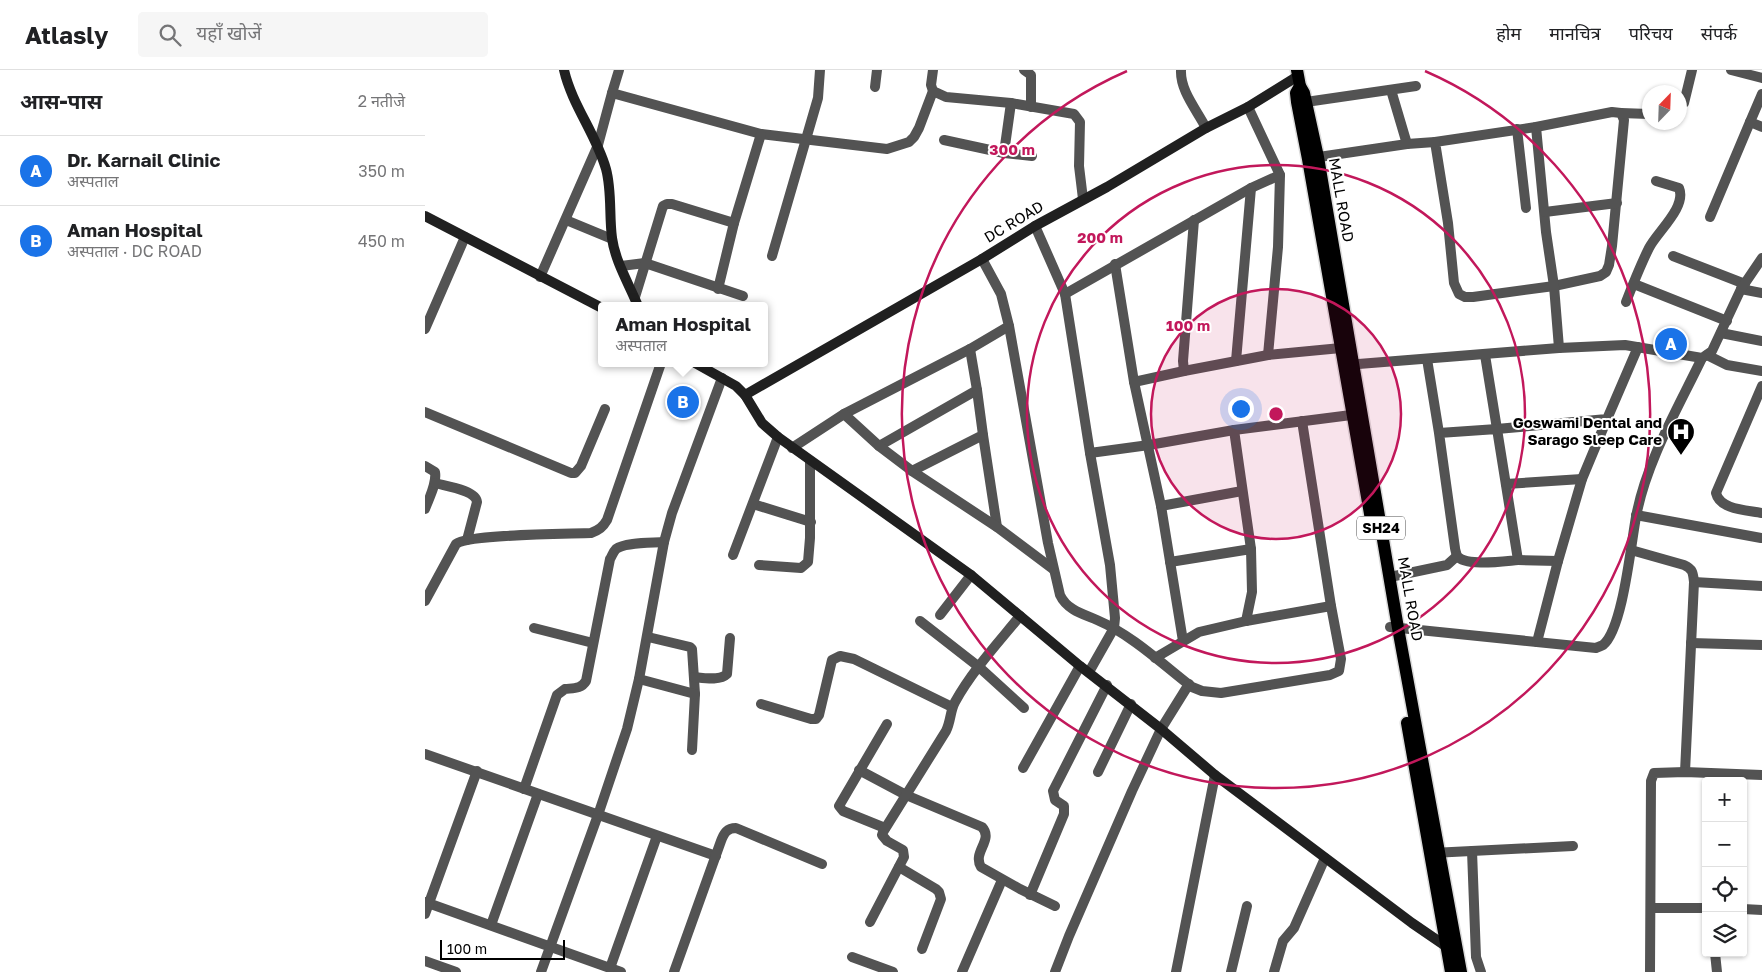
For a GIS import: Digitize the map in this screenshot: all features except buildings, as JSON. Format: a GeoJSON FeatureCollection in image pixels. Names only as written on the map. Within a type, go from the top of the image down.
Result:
{"type":"FeatureCollection","features":[{"type":"Feature","properties":{"kind":"main road"},"geometry":{"type":"LineString","coordinates":[[564,70],[569,88],[598,145],[607,170],[612,239],[636,301]]}},
{"type":"Feature","properties":{"kind":"main road","name":"DC ROAD"},"geometry":{"type":"LineString","coordinates":[[745,395],[982,259],[1035,226],[1298,77]]}},
{"type":"Feature","properties":{"kind":"main road","name":"MALL ROAD"},"geometry":{"type":"LineString","coordinates":[[1298,77],[1307,102],[1313,158],[1341,348],[1349,365]]}},
{"type":"Feature","properties":{"kind":"main road","name":"MALL ROAD"},"geometry":{"type":"LineString","coordinates":[[1298,77],[1297,102],[1313,158],[1394,627],[1456,964]]}},
{"type":"Feature","properties":{"kind":"main road"},"geometry":{"type":"LineString","coordinates":[[425,216],[598,306]]}},
{"type":"Feature","properties":{"kind":"main road"},"geometry":{"type":"LineString","coordinates":[[702,367],[736,386],[745,395],[762,423],[792,448],[971,576],[1080,666],[1131,704],[1215,775],[1325,858],[1447,946]]}},
{"type":"Feature","properties":{"kind":"main road","name":"MALL ROAD"},"geometry":{"type":"LineString","coordinates":[[1357,414],[1389,577],[1394,627]]}},
{"type":"Feature","properties":{"kind":"main road","name":"MALL ROAD"},"geometry":{"type":"LineString","coordinates":[[1435,853],[1447,946],[1456,964]]}},
{"type":"Feature","properties":{"kind":"street"},"geometry":{"type":"LineString","coordinates":[[540,277],[598,145],[619,70]]}},
{"type":"Feature","properties":{"kind":"street"},"geometry":{"type":"LineString","coordinates":[[772,256],[817,98],[820,70]]}},
{"type":"Feature","properties":{"kind":"street"},"geometry":{"type":"LineString","coordinates":[[875,87],[877,70]]}},
{"type":"Feature","properties":{"kind":"street"},"geometry":{"type":"LineString","coordinates":[[612,93],[761,134],[887,149],[909,142],[914,137],[933,91],[931,85],[933,70]]}},
{"type":"Feature","properties":{"kind":"street"},"geometry":{"type":"LineString","coordinates":[[1024,70],[1031,76],[1031,107]]}},
{"type":"Feature","properties":{"kind":"street"},"geometry":{"type":"LineString","coordinates":[[1181,70],[1181,81],[1185,91],[1206,128]]}},
{"type":"Feature","properties":{"kind":"street"},"geometry":{"type":"LineString","coordinates":[[1687,89],[1691,70]]}},
{"type":"Feature","properties":{"kind":"street"},"geometry":{"type":"LineString","coordinates":[[1731,70],[1762,78]]}},
{"type":"Feature","properties":{"kind":"street"},"geometry":{"type":"LineString","coordinates":[[1307,102],[1416,86]]}},
{"type":"Feature","properties":{"kind":"street"},"geometry":{"type":"LineString","coordinates":[[1391,90],[1407,144]]}},
{"type":"Feature","properties":{"kind":"street"},"geometry":{"type":"LineString","coordinates":[[933,91],[946,97],[1011,103],[1075,114],[1079,122],[1079,166],[1083,199]]}},
{"type":"Feature","properties":{"kind":"street"},"geometry":{"type":"LineString","coordinates":[[1710,217],[1762,94]]}},
{"type":"Feature","properties":{"kind":"street"},"geometry":{"type":"LineString","coordinates":[[1004,153],[1011,103]]}},
{"type":"Feature","properties":{"kind":"street"},"geometry":{"type":"LineString","coordinates":[[1247,107],[1280,175],[1278,247],[1268,355]]}},
{"type":"Feature","properties":{"kind":"street"},"geometry":{"type":"LineString","coordinates":[[1313,158],[1517,130],[1611,112],[1642,114]]}},
{"type":"Feature","properties":{"kind":"street"},"geometry":{"type":"LineString","coordinates":[[1435,142],[1448,224],[1454,283],[1459,294],[1465,297],[1473,297],[1554,286],[1600,276],[1606,272],[1609,264],[1617,203],[1624,120],[1621,114]]}},
{"type":"Feature","properties":{"kind":"street"},"geometry":{"type":"LineString","coordinates":[[1750,122],[1762,127]]}},
{"type":"Feature","properties":{"kind":"street"},"geometry":{"type":"LineString","coordinates":[[1536,127],[1559,348]]}},
{"type":"Feature","properties":{"kind":"street"},"geometry":{"type":"LineString","coordinates":[[1517,130],[1526,208]]}},
{"type":"Feature","properties":{"kind":"street"},"geometry":{"type":"LineString","coordinates":[[718,289],[734,224],[761,134]]}},
{"type":"Feature","properties":{"kind":"street"},"geometry":{"type":"LineString","coordinates":[[943,140],[1004,153],[1032,156]]}},
{"type":"Feature","properties":{"kind":"street"},"geometry":{"type":"LineString","coordinates":[[1065,294],[1251,188],[1280,175]]}},
{"type":"Feature","properties":{"kind":"street"},"geometry":{"type":"LineString","coordinates":[[1626,302],[1649,246],[1673,215],[1680,197],[1679,188],[1656,181]]}},
{"type":"Feature","properties":{"kind":"street"},"geometry":{"type":"LineString","coordinates":[[1236,361],[1251,188]]}},
{"type":"Feature","properties":{"kind":"street"},"geometry":{"type":"LineString","coordinates":[[1545,212],[1617,203]]}},
{"type":"Feature","properties":{"kind":"street"},"geometry":{"type":"LineString","coordinates":[[636,301],[645,263],[663,206],[667,204],[734,224]]}},
{"type":"Feature","properties":{"kind":"street"},"geometry":{"type":"LineString","coordinates":[[566,220],[612,239]]}},
{"type":"Feature","properties":{"kind":"street"},"geometry":{"type":"LineString","coordinates":[[1184,371],[1183,361],[1194,220]]}},
{"type":"Feature","properties":{"kind":"street"},"geometry":{"type":"LineString","coordinates":[[1035,226],[1065,294],[1113,585],[1114,628],[1089,672]]}},
{"type":"Feature","properties":{"kind":"street"},"geometry":{"type":"LineString","coordinates":[[425,329],[465,237]]}},
{"type":"Feature","properties":{"kind":"street"},"geometry":{"type":"LineString","coordinates":[[1673,256],[1743,287],[1762,293]]}},
{"type":"Feature","properties":{"kind":"street"},"geometry":{"type":"LineString","coordinates":[[982,259],[1001,294],[1009,326],[1053,569],[1060,595],[1067,605],[1114,628],[1189,684],[1203,691],[1221,693],[1337,673],[1341,667],[1302,421]]}},
{"type":"Feature","properties":{"kind":"street"},"geometry":{"type":"LineString","coordinates":[[1394,627],[1595,648],[1603,645],[1611,631],[1622,600],[1636,515],[1645,483],[1661,441],[1705,357],[1712,351],[1743,287],[1761,262]]}},
{"type":"Feature","properties":{"kind":"street"},"geometry":{"type":"LineString","coordinates":[[621,266],[645,263],[743,296]]}},
{"type":"Feature","properties":{"kind":"street"},"geometry":{"type":"LineString","coordinates":[[1115,264],[1134,382],[1161,506],[1183,641]]}},
{"type":"Feature","properties":{"kind":"street"},"geometry":{"type":"LineString","coordinates":[[1633,284],[1727,321]]}},
{"type":"Feature","properties":{"kind":"street"},"geometry":{"type":"LineString","coordinates":[[792,448],[844,414],[970,349],[1009,326]]}},
{"type":"Feature","properties":{"kind":"street"},"geometry":{"type":"LineString","coordinates":[[1721,333],[1762,341]]}},
{"type":"Feature","properties":{"kind":"street"},"geometry":{"type":"LineString","coordinates":[[1349,365],[1559,348],[1625,345],[1705,357],[1727,365],[1762,371]]}},
{"type":"Feature","properties":{"kind":"street"},"geometry":{"type":"LineString","coordinates":[[1537,642],[1582,479],[1638,347]]}},
{"type":"Feature","properties":{"kind":"street"},"geometry":{"type":"LineString","coordinates":[[1134,382],[1268,355],[1341,348]]}},
{"type":"Feature","properties":{"kind":"street"},"geometry":{"type":"LineString","coordinates":[[970,349],[997,527]]}},
{"type":"Feature","properties":{"kind":"street"},"geometry":{"type":"LineString","coordinates":[[1485,355],[1518,560]]}},
{"type":"Feature","properties":{"kind":"street"},"geometry":{"type":"LineString","coordinates":[[1427,359],[1457,556],[1474,562],[1558,561]]}},
{"type":"Feature","properties":{"kind":"street"},"geometry":{"type":"LineString","coordinates":[[425,601],[456,544],[460,541],[481,538],[591,533],[599,530],[607,520],[660,367]]}},
{"type":"Feature","properties":{"kind":"street"},"geometry":{"type":"LineString","coordinates":[[541,972],[627,729],[648,637],[664,542],[675,500],[722,378]]}},
{"type":"Feature","properties":{"kind":"street"},"geometry":{"type":"LineString","coordinates":[[1762,386],[1716,493],[1720,502],[1726,505],[1762,513]]}},
{"type":"Feature","properties":{"kind":"street"},"geometry":{"type":"LineString","coordinates":[[879,446],[977,390]]}},
{"type":"Feature","properties":{"kind":"street"},"geometry":{"type":"LineString","coordinates":[[425,412],[571,473],[575,473],[581,466],[605,409]]}},
{"type":"Feature","properties":{"kind":"street"},"geometry":{"type":"LineString","coordinates":[[844,414],[879,446],[912,471],[997,527],[1053,569]]}},
{"type":"Feature","properties":{"kind":"street"},"geometry":{"type":"LineString","coordinates":[[1090,453],[1234,430],[1357,414]]}},
{"type":"Feature","properties":{"kind":"street"},"geometry":{"type":"LineString","coordinates":[[1439,432],[1607,419]]}},
{"type":"Feature","properties":{"kind":"street"},"geometry":{"type":"LineString","coordinates":[[1234,430],[1251,549],[1252,587],[1246,621]]}},
{"type":"Feature","properties":{"kind":"street"},"geometry":{"type":"LineString","coordinates":[[912,471],[983,435]]}},
{"type":"Feature","properties":{"kind":"street"},"geometry":{"type":"LineString","coordinates":[[733,555],[778,437]]}},
{"type":"Feature","properties":{"kind":"street"},"geometry":{"type":"LineString","coordinates":[[759,565],[801,568],[805,566],[809,558],[811,522],[810,461]]}},
{"type":"Feature","properties":{"kind":"street"},"geometry":{"type":"LineString","coordinates":[[425,466],[435,472],[435,483],[425,509]]}},
{"type":"Feature","properties":{"kind":"street"},"geometry":{"type":"LineString","coordinates":[[1506,484],[1582,479]]}},
{"type":"Feature","properties":{"kind":"street"},"geometry":{"type":"LineString","coordinates":[[435,483],[473,494],[477,498],[467,540]]}},
{"type":"Feature","properties":{"kind":"street"},"geometry":{"type":"LineString","coordinates":[[1161,506],[1242,491]]}},
{"type":"Feature","properties":{"kind":"street"},"geometry":{"type":"LineString","coordinates":[[753,504],[811,522]]}},
{"type":"Feature","properties":{"kind":"street"},"geometry":{"type":"LineString","coordinates":[[1636,515],[1761,538]]}},
{"type":"Feature","properties":{"kind":"street"},"geometry":{"type":"LineString","coordinates":[[524,789],[557,695],[565,689],[579,688],[586,681],[610,559],[613,552],[617,548],[627,545],[664,542]]}},
{"type":"Feature","properties":{"kind":"street"},"geometry":{"type":"LineString","coordinates":[[1170,562],[1251,549]]}},
{"type":"Feature","properties":{"kind":"street"},"geometry":{"type":"LineString","coordinates":[[1631,550],[1690,567],[1693,571],[1685,772]]}},
{"type":"Feature","properties":{"kind":"street"},"geometry":{"type":"LineString","coordinates":[[1389,577],[1447,565],[1457,556]]}},
{"type":"Feature","properties":{"kind":"street"},"geometry":{"type":"LineString","coordinates":[[941,615],[971,576]]}},
{"type":"Feature","properties":{"kind":"street"},"geometry":{"type":"LineString","coordinates":[[1694,582],[1762,586]]}},
{"type":"Feature","properties":{"kind":"street"},"geometry":{"type":"LineString","coordinates":[[1155,658],[1199,632],[1246,621],[1331,606]]}},
{"type":"Feature","properties":{"kind":"street"},"geometry":{"type":"LineString","coordinates":[[870,922],[903,861],[905,852],[884,838],[882,835],[885,828],[946,731],[950,722],[952,707],[979,667],[1020,616]]}},
{"type":"Feature","properties":{"kind":"street"},"geometry":{"type":"LineString","coordinates":[[920,621],[979,667],[1024,708]]}},
{"type":"Feature","properties":{"kind":"street"},"geometry":{"type":"LineString","coordinates":[[534,628],[593,643]]}},
{"type":"Feature","properties":{"kind":"street"},"geometry":{"type":"LineString","coordinates":[[648,637],[690,647],[694,655],[695,694],[692,750]]}},
{"type":"Feature","properties":{"kind":"street"},"geometry":{"type":"LineString","coordinates":[[694,677],[720,678],[727,674],[730,638]]}},
{"type":"Feature","properties":{"kind":"street"},"geometry":{"type":"LineString","coordinates":[[1691,643],[1762,645]]}},
{"type":"Feature","properties":{"kind":"street"},"geometry":{"type":"LineString","coordinates":[[761,704],[811,719],[816,718],[819,715],[832,660],[840,656],[854,659],[952,707]]}},
{"type":"Feature","properties":{"kind":"street"},"geometry":{"type":"LineString","coordinates":[[1023,768],[1080,666]]}},
{"type":"Feature","properties":{"kind":"street"},"geometry":{"type":"LineString","coordinates":[[639,678],[695,694]]}},
{"type":"Feature","properties":{"kind":"street"},"geometry":{"type":"LineString","coordinates":[[1055,972],[1132,791],[1161,729],[1189,684]]}},
{"type":"Feature","properties":{"kind":"street"},"geometry":{"type":"LineString","coordinates":[[1030,895],[1065,814],[1064,806],[1055,800],[1052,794],[1053,791],[1107,686]]}},
{"type":"Feature","properties":{"kind":"street"},"geometry":{"type":"LineString","coordinates":[[1098,772],[1131,704]]}},
{"type":"Feature","properties":{"kind":"street"},"geometry":{"type":"LineString","coordinates":[[885,828],[843,811],[839,806],[887,724]]}},
{"type":"Feature","properties":{"kind":"street"},"geometry":{"type":"LineString","coordinates":[[425,754],[715,856]]}},
{"type":"Feature","properties":{"kind":"street"},"geometry":{"type":"LineString","coordinates":[[859,770],[906,795],[985,829],[987,837],[979,854],[978,864],[1002,880],[1055,906]]}},
{"type":"Feature","properties":{"kind":"street"},"geometry":{"type":"LineString","coordinates":[[425,914],[427,903],[477,771]]}},
{"type":"Feature","properties":{"kind":"street"},"geometry":{"type":"LineString","coordinates":[[1650,972],[1653,773],[1685,772],[1716,777],[1762,775]]}},
{"type":"Feature","properties":{"kind":"street"},"geometry":{"type":"LineString","coordinates":[[1176,972],[1215,775]]}},
{"type":"Feature","properties":{"kind":"street"},"geometry":{"type":"LineString","coordinates":[[491,925],[537,794]]}},
{"type":"Feature","properties":{"kind":"street"},"geometry":{"type":"LineString","coordinates":[[674,972],[715,856],[726,831],[730,828],[736,828],[822,864]]}},
{"type":"Feature","properties":{"kind":"street"},"geometry":{"type":"LineString","coordinates":[[610,968],[657,836]]}},
{"type":"Feature","properties":{"kind":"street"},"geometry":{"type":"LineString","coordinates":[[1435,853],[1573,846]]}},
{"type":"Feature","properties":{"kind":"street"},"geometry":{"type":"LineString","coordinates":[[1472,851],[1476,958],[1481,972]]}},
{"type":"Feature","properties":{"kind":"street"},"geometry":{"type":"LineString","coordinates":[[1274,972],[1283,941],[1294,928],[1325,858]]}},
{"type":"Feature","properties":{"kind":"street"},"geometry":{"type":"LineString","coordinates":[[899,867],[936,889],[940,895],[941,899],[922,949]]}},
{"type":"Feature","properties":{"kind":"street"},"geometry":{"type":"LineString","coordinates":[[962,972],[1002,880]]}},
{"type":"Feature","properties":{"kind":"street"},"geometry":{"type":"LineString","coordinates":[[427,903],[621,972]]}},
{"type":"Feature","properties":{"kind":"street"},"geometry":{"type":"LineString","coordinates":[[1231,972],[1247,906]]}},
{"type":"Feature","properties":{"kind":"street"},"geometry":{"type":"LineString","coordinates":[[1651,908],[1702,908]]}},
{"type":"Feature","properties":{"kind":"street"},"geometry":{"type":"LineString","coordinates":[[1747,909],[1762,910]]}},
{"type":"Feature","properties":{"kind":"street"},"geometry":{"type":"LineString","coordinates":[[852,957],[893,972]]}},
{"type":"Feature","properties":{"kind":"street"},"geometry":{"type":"LineString","coordinates":[[1715,957],[1717,972]]}},
{"type":"Feature","properties":{"kind":"street"},"geometry":{"type":"LineString","coordinates":[[1456,964],[1476,958]]}},
{"type":"Feature","properties":{"kind":"street"},"geometry":{"type":"LineString","coordinates":[[425,961],[456,972]]}},
{"type":"Feature","properties":{"kind":"place","name":"Dr. Karnail Clinic"},"geometry":{"type":"Point","coordinates":[1671,344]}},
{"type":"Feature","properties":{"kind":"place","name":"Aman Hospital"},"geometry":{"type":"Point","coordinates":[683,402]}},
{"type":"Feature","properties":{"kind":"place","name":"Goswami Dental and Sarago Sleep Care"},"geometry":{"type":"Point","coordinates":[1681,456]}}]}
